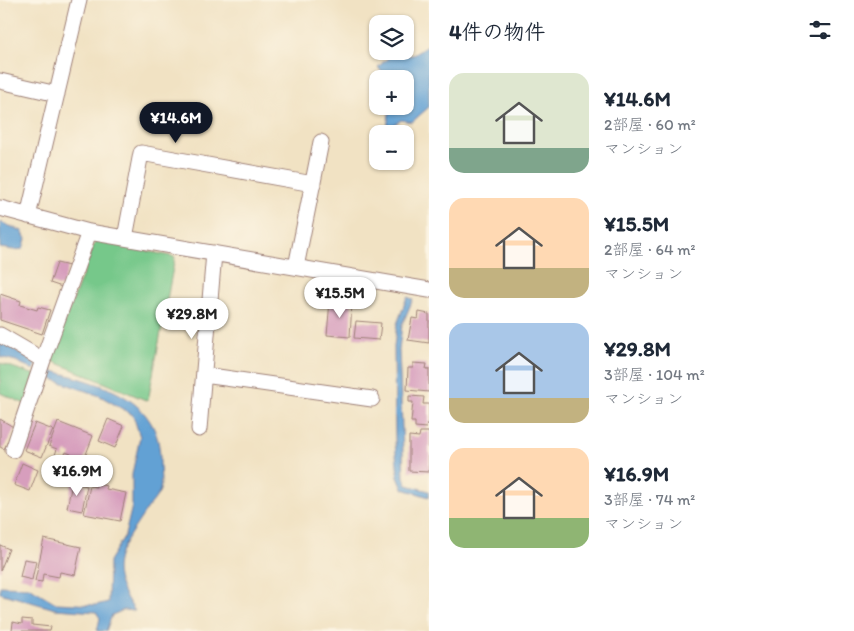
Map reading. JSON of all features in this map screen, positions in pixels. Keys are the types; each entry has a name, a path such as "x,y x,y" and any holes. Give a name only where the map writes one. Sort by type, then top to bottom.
{"street":[{"path":"28,216 79,0"},
{"path":"0,81 57,94"},
{"path":"296,267 321,142"},
{"path":"125,238 141,153 313,184"},
{"path":"0,208 89,232 429,290"},
{"path":"12,450 89,232"},
{"path":"199,429 214,253"},
{"path":"0,335 9,338 44,360"},
{"path":"204,375 372,399"}],"green space":[{"path":"96,240 175,257 148,401 50,360"},
{"path":"0,363 35,375 25,404 0,393"}],"water":[{"path":"429,45 429,107 412,122 401,120 393,125 388,125 389,115 414,115 414,70 380,70 378,67 386,60 414,60 414,54"},
{"path":"0,222 22,231 26,239 23,249 0,248"},
{"path":"407,297 413,299 402,325 399,350 404,477 407,485 429,491 429,497 403,489 398,477 395,442 394,346 397,324"},
{"path":"0,340 36,364 34,370 16,361 0,357"},
{"path":"49,370 89,381 125,397 139,408 151,423 158,441 161,477 160,490 129,536 118,559 119,582 135,611 124,610 112,615 106,631 97,631 100,618 96,612 55,609 0,593 0,586 29,587 56,603 96,605 108,602 109,561 125,535 132,506 132,474 140,437 133,415 100,396 49,378"}],"building":[{"path":"57,263 69,266 62,287 50,283"},
{"path":"0,294 21,301 20,305 37,310 38,307 50,310 42,334 0,320"},
{"path":"330,301 352,302 350,337 327,335"},
{"path":"419,312 429,314 429,343 408,340 412,318 418,319"},
{"path":"356,321 381,323 379,340 354,338"},
{"path":"413,363 427,364 426,369 429,369 429,392 407,390 408,368 413,368"},
{"path":"409,396 424,397 423,404 429,404 429,423 427,423 426,428 415,427 415,422 411,422 413,402 409,402"},
{"path":"0,419 15,428 4,449 0,447"},
{"path":"108,419 124,426 115,448 99,441"},
{"path":"58,422 93,436 80,470 67,465 71,454 66,452 63,458 55,455 57,449 49,446"},
{"path":"35,423 53,430 42,457 24,450"},
{"path":"420,432 429,432 429,472 409,471 409,436 419,437"},
{"path":"22,463 38,470 30,491 14,485"},
{"path":"72,483 87,486 82,511 67,508"},
{"path":"96,484 107,486 106,489 126,493 120,521 84,514 90,486 96,487"},
{"path":"44,539 81,547 75,575 60,572 59,577 43,574 42,582 35,581"},
{"path":"0,545 9,549 0,571"},
{"path":"24,559 36,561 32,580 20,577"},
{"path":"22,619 32,620 32,625 51,627 50,631 12,631 13,622 22,624"}]}
